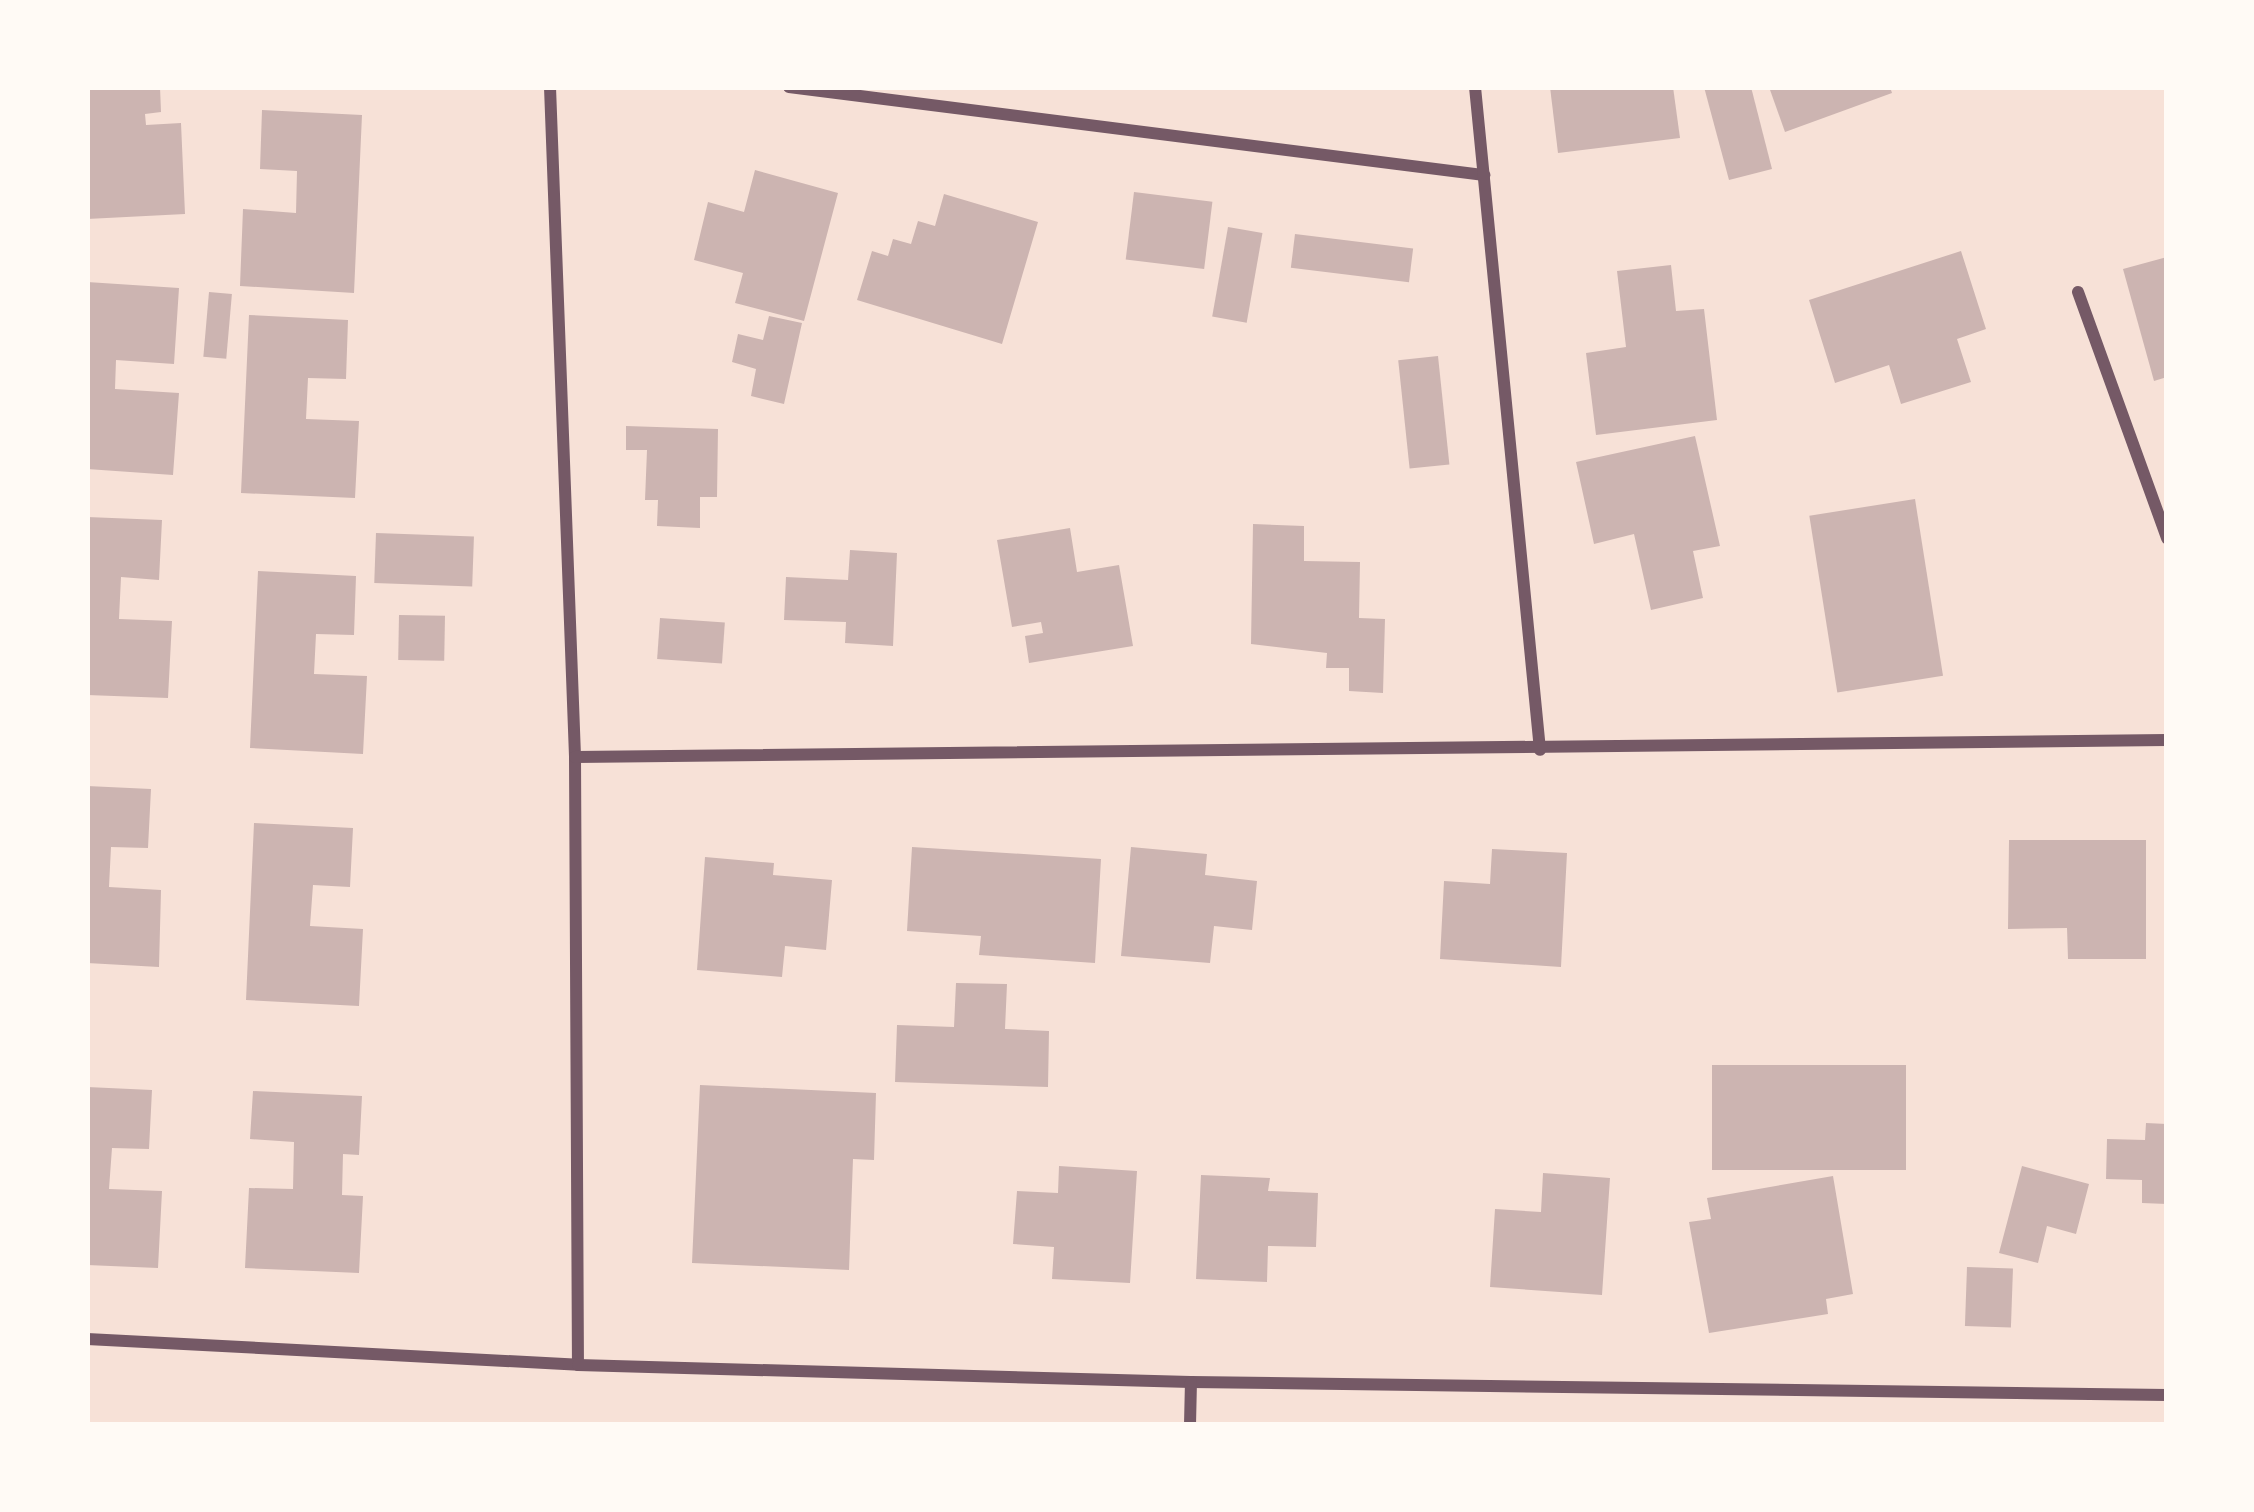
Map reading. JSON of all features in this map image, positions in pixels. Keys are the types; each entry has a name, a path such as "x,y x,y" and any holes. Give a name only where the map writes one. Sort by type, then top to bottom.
{"street":[{"path":"550,87 575,757 578,1365"},
{"path":"789,87 1484,175"},
{"path":"1475,87 1540,751"},
{"path":"2078,292 2167,538"},
{"path":"575,757 1540,751 2167,740"},
{"path":"87,1339 578,1365 1191,1382 2167,1395"},
{"path":"1190,1425 1191,1382"}],"building":[{"path":"87,87 160,87 161,112 145,114 146,125 181,123 185,214 87,219"},
{"path":"1550,87 1673,87 1680,138 1558,153"},
{"path":"1704,87 1751,87 1772,169 1729,180"},
{"path":"1769,87 1890,87 1892,93 1785,132"},
{"path":"262,110 362,115 354,293 240,286 243,209 296,213 297,171 260,169"},
{"path":"755,170 838,193 804,321 735,303 743,273 694,260 708,202 744,212"},
{"path":"1134,192 1212,202 1204,269 1126,259"},
{"path":"944,194 1038,222 1002,344 857,300 872,251 888,256 893,239 911,244 918,221 935,226"},
{"path":"1228,227 1262,233 1247,323 1212,317"},
{"path":"1295,234 1413,249 1409,282 1291,268"},
{"path":"1961,251 1986,329 1957,339 1971,382 1901,404 1889,365 1835,383 1809,300"},
{"path":"2167,257 2167,377 2154,381 2123,269"},
{"path":"1671,265 1676,311 1704,309 1717,420 1596,435 1586,353 1626,347 1617,271"},
{"path":"87,282 179,288 174,364 116,360 115,389 179,393 173,475 87,469"},
{"path":"209,292 232,294 226,359 203,357"},
{"path":"249,315 348,320 346,379 308,378 306,419 359,421 355,498 241,493"},
{"path":"769,316 802,323 784,404 751,396 756,369 732,362 738,334 763,340"},
{"path":"1438,356 1449,464 1410,469 1398,360"},
{"path":"626,426 718,429 717,497 700,497 700,528 657,526 658,500 645,500 647,450 626,450"},
{"path":"1695,436 1720,546 1693,551 1703,598 1651,610 1634,534 1594,544 1576,462"},
{"path":"1915,499 1943,676 1837,693 1809,516"},
{"path":"87,517 162,520 159,580 121,577 119,619 172,621 168,698 87,695"},
{"path":"1253,524 1304,526 1304,561 1360,562 1359,618 1385,619 1383,693 1349,691 1349,668 1326,668 1327,653 1251,644"},
{"path":"1070,528 1077,572 1119,565 1133,646 1029,663 1025,636 1043,633 1041,622 1012,627 997,540"},
{"path":"376,533 474,536 472,586 374,583"},
{"path":"850,550 897,553 893,646 845,643 846,622 784,620 786,577 848,580"},
{"path":"258,571 356,576 354,635 316,634 314,674 367,676 363,754 250,748"},
{"path":"399,615 445,616 444,661 398,660"},
{"path":"660,618 725,623 722,663 657,659"},
{"path":"87,786 151,789 148,848 111,847 109,887 161,890 159,967 87,963"},
{"path":"254,823 353,828 350,887 313,885 310,926 363,929 359,1006 246,1000"},
{"path":"2009,840 2146,840 2146,959 2068,959 2067,928 2008,929"},
{"path":"912,847 1101,859 1095,963 979,955 981,936 907,931"},
{"path":"1131,847 1207,854 1205,875 1257,881 1252,930 1214,926 1210,963 1121,956"},
{"path":"1492,849 1567,853 1561,967 1440,959 1444,881 1490,884"},
{"path":"705,857 774,863 773,875 832,880 826,950 785,946 782,977 697,970"},
{"path":"956,983 1007,984 1005,1029 1049,1031 1048,1087 895,1082 897,1025 954,1027"},
{"path":"1712,1065 1906,1065 1906,1170 1712,1170"},
{"path":"700,1085 876,1093 874,1160 853,1159 849,1270 692,1263"},
{"path":"87,1087 152,1090 149,1149 112,1148 109,1189 162,1191 158,1268 87,1265"},
{"path":"253,1091 362,1096 359,1155 343,1154 342,1195 363,1196 359,1273 245,1268 249,1188 293,1189 294,1142 250,1139"},
{"path":"2146,1123 2167,1124 2167,1204 2142,1203 2142,1180 2106,1179 2107,1139 2145,1140"},
{"path":"1059,1166 1137,1171 1130,1283 1052,1279 1054,1247 1013,1244 1017,1191 1058,1193"},
{"path":"2022,1166 2089,1184 2076,1234 2047,1226 2038,1263 1999,1253"},
{"path":"1543,1173 1610,1178 1602,1295 1490,1287 1495,1209 1541,1212"},
{"path":"1201,1175 1270,1178 1268,1191 1318,1193 1316,1247 1268,1246 1267,1282 1196,1279"},
{"path":"1833,1176 1853,1294 1826,1299 1828,1314 1709,1333 1689,1222 1711,1219 1707,1198"},
{"path":"1967,1267 2013,1269 2011,1328 1965,1326"}]}
